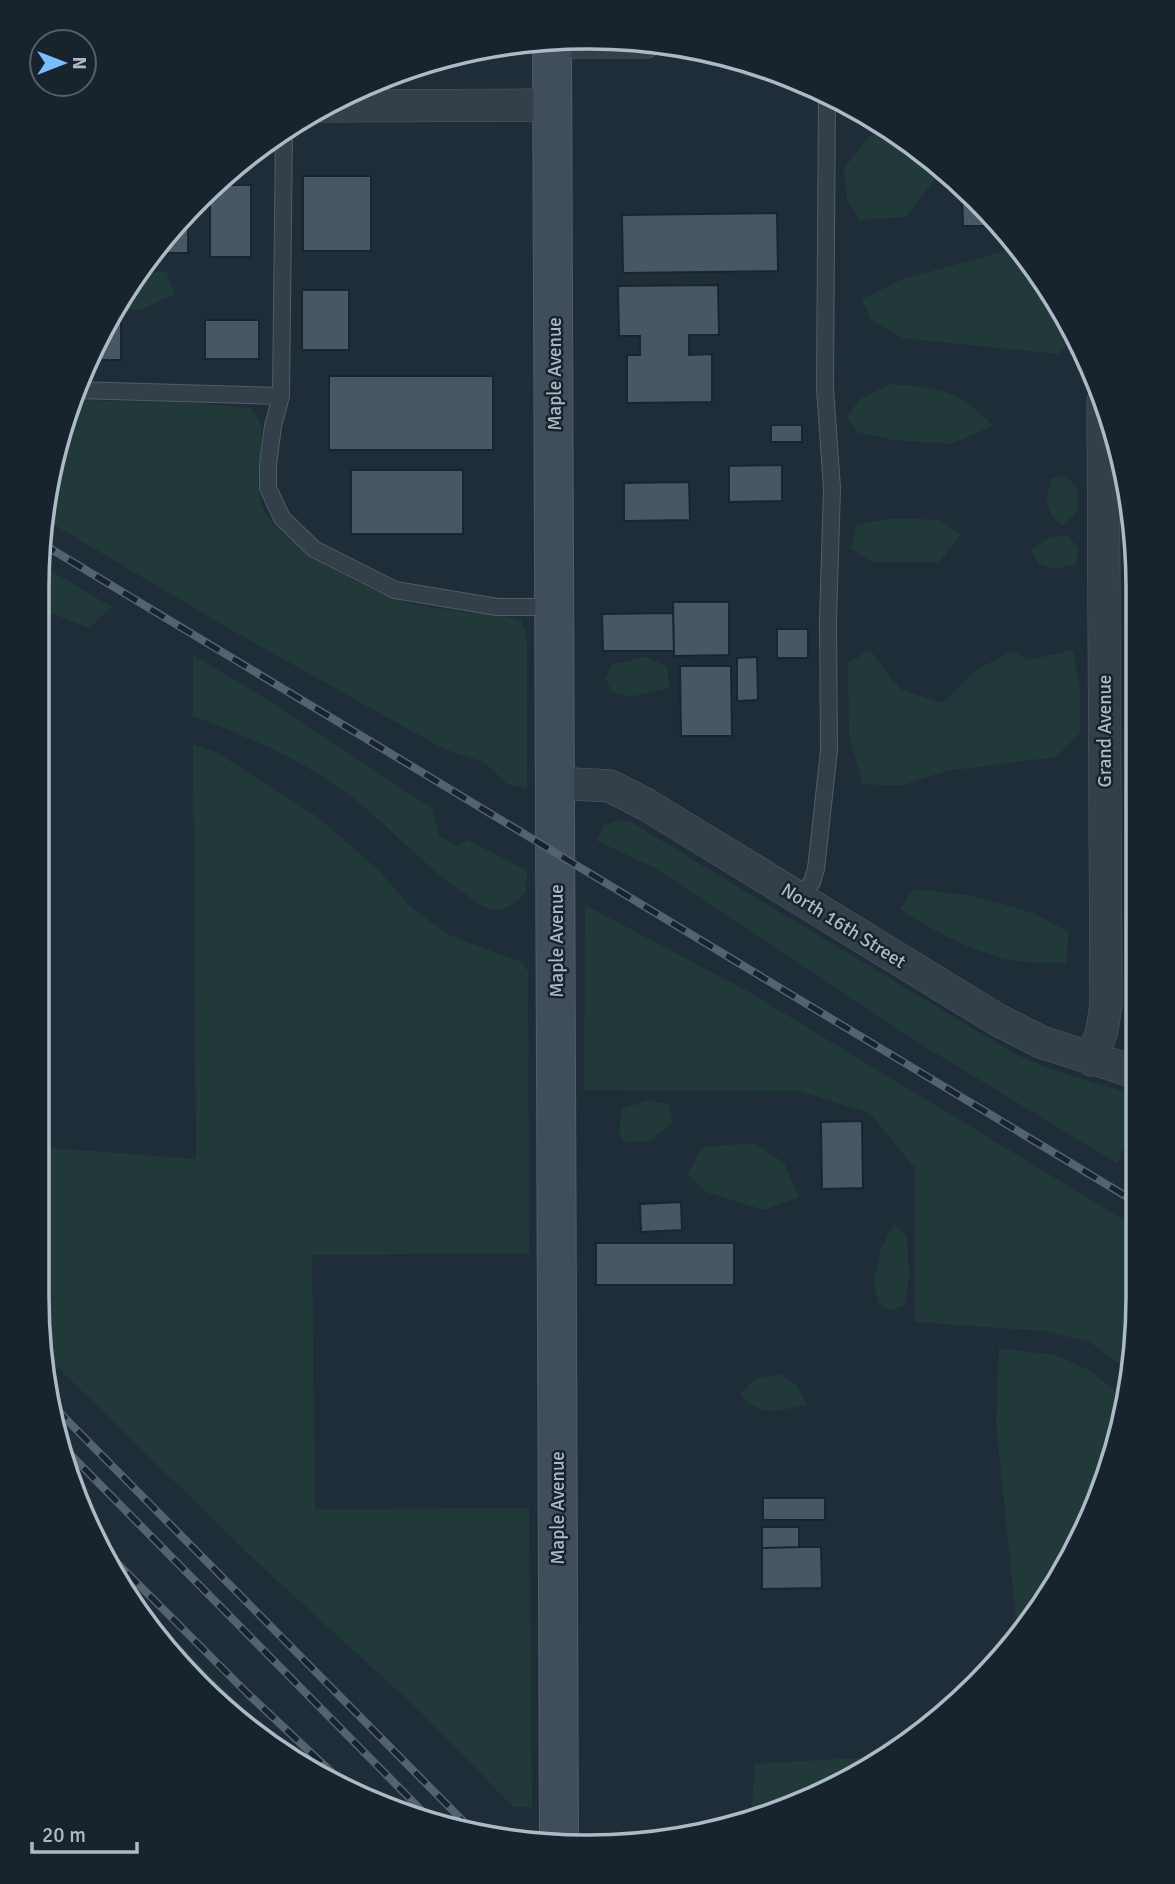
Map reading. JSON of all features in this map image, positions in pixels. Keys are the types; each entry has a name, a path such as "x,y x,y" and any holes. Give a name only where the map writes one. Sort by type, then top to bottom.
{"main road":[{"name":"Maple Avenue","path":"552,50 559,1834"}],"street":[{"path":"347,106 553,104"},
{"name":"Grand Avenue","path":"1092,1060 1106,1005 1103,433"},
{"name":"North 16th Street","path":"555,783 610,786 647,805 998,1020 1041,1042 1126,1069"}],"lane":[{"path":"800,898 812,882 816,869 829,750 828,620 832,488 825,388 827,105"},
{"path":"284,143 281,396 272,426 268,465 268,488 282,518 314,549 394,590 497,607 555,607"},
{"path":"87,390 281,396"}],"green space":[{"path":"877,134 936,178 906,217 860,220 847,200 844,168 870,136"},
{"path":"1008,252 1035,288 1067,344 1058,354 902,338 871,320 862,299 900,280"},
{"path":"166,271 174,294 141,310 126,310 140,288 151,273"},
{"path":"890,384 946,392 969,404 993,426 951,444 893,440 857,432 847,417 859,400"},
{"path":"83,400 199,403 249,408 257,417 261,429 258,485 260,500 266,514 276,526 304,550 340,573 397,600 521,621 526,633 527,647 527,788 507,784 484,762 444,749 233,631 53,524 67,448"},
{"path":"1065,475 1077,488 1077,511 1063,526 1052,516 1047,500 1051,479"},
{"path":"893,518 940,520 961,535 939,562 873,562 851,549 856,525"},
{"path":"1067,535 1078,548 1075,565 1054,569 1039,564 1031,550 1050,537"},
{"path":"49,570 112,607 89,628 49,612"},
{"path":"870,650 900,689 943,703 974,671 1013,651 1028,660 1073,650 1080,689 1080,733 1056,757 946,771 900,786 863,784 849,737 848,663"},
{"path":"193,655 265,698 433,809 439,836 458,846 468,840 527,871 526,892 513,904 503,908 491,909 481,905 444,879 367,809 335,785 276,751 193,716"},
{"path":"645,657 667,666 669,688 629,697 612,692 605,678 613,664"},
{"path":"193,744 216,752 319,818 378,870 412,908 449,935 521,962 528,971 529,1253 312,1255 315,1509 529,1508 532,1807 513,1807 424,1715 258,1563 54,1363 49,1296 49,1148 196,1159"},
{"path":"619,820 629,821 1015,1054 1050,1069 1126,1092 1126,1142 1117,1163 917,1042 657,869 597,841 604,825"},
{"path":"914,889 974,896 1033,913 1069,932 1066,963 1010,960 982,952 953,939 900,909"},
{"path":"585,905 749,992 1126,1221 1125,1332 1121,1366 1090,1342 1045,1331 915,1322 915,1168 870,1113 798,1091 584,1090"},
{"path":"649,1100 668,1104 672,1122 652,1140 626,1143 619,1134 622,1109"},
{"path":"754,1143 784,1163 799,1197 764,1210 706,1192 688,1174 702,1147"},
{"path":"894,1224 907,1236 909,1277 905,1305 890,1310 879,1304 873,1283 881,1249"},
{"path":"999,1348 1055,1355 1089,1370 1117,1393 1108,1436 1085,1503 1054,1566 1016,1622 996,1423"},
{"path":"781,1374 797,1386 807,1404 779,1410 763,1410 740,1395 756,1378"},
{"path":"163,1628 259,1723 207,1677"},
{"path":"866,1757 794,1794 752,1809 755,1764"}],"building":[{"path":"303,176 371,176 371,251 303,251"},
{"path":"230,185 251,185 251,257 210,257 210,204"},
{"path":"962,202 986,226 963,226"},
{"path":"777,213 778,271 623,273 622,215"},
{"path":"188,227 188,253 166,253"},
{"path":"718,285 719,335 689,335 689,355 712,354 712,402 627,403 627,355 640,355 640,336 619,336 618,286"},
{"path":"302,290 349,290 349,350 302,350"},
{"path":"205,320 259,320 259,359 205,359"},
{"path":"119,322 121,322 121,360 100,360"},
{"path":"329,376 493,376 493,450 329,450"},
{"path":"771,425 802,425 802,442 771,442"},
{"path":"782,465 782,501 729,502 729,466"},
{"path":"351,470 463,470 463,534 351,534"},
{"path":"689,482 690,520 624,521 624,483"},
{"path":"673,602 729,602 729,655 674,656"},
{"path":"673,613 674,651 603,651 602,614"},
{"path":"777,629 808,629 808,658 777,658"},
{"path":"757,657 758,700 737,701 737,658"},
{"path":"680,666 731,666 732,736 681,736"},
{"path":"862,1121 863,1188 822,1189 821,1122"},
{"path":"681,1202 682,1230 641,1232 640,1204"},
{"path":"596,1243 734,1243 734,1285 596,1285"},
{"path":"763,1498 825,1498 825,1520 763,1520"},
{"path":"762,1527 799,1527 799,1547 762,1548"},
{"path":"821,1547 822,1588 762,1589 762,1548"}],"railway":[{"path":"50,549 1126,1196"},
{"path":"62,1415 463,1820"},
{"path":"74,1458 419,1808"},
{"path":"123,1569 247,1693 326,1767"}]}
